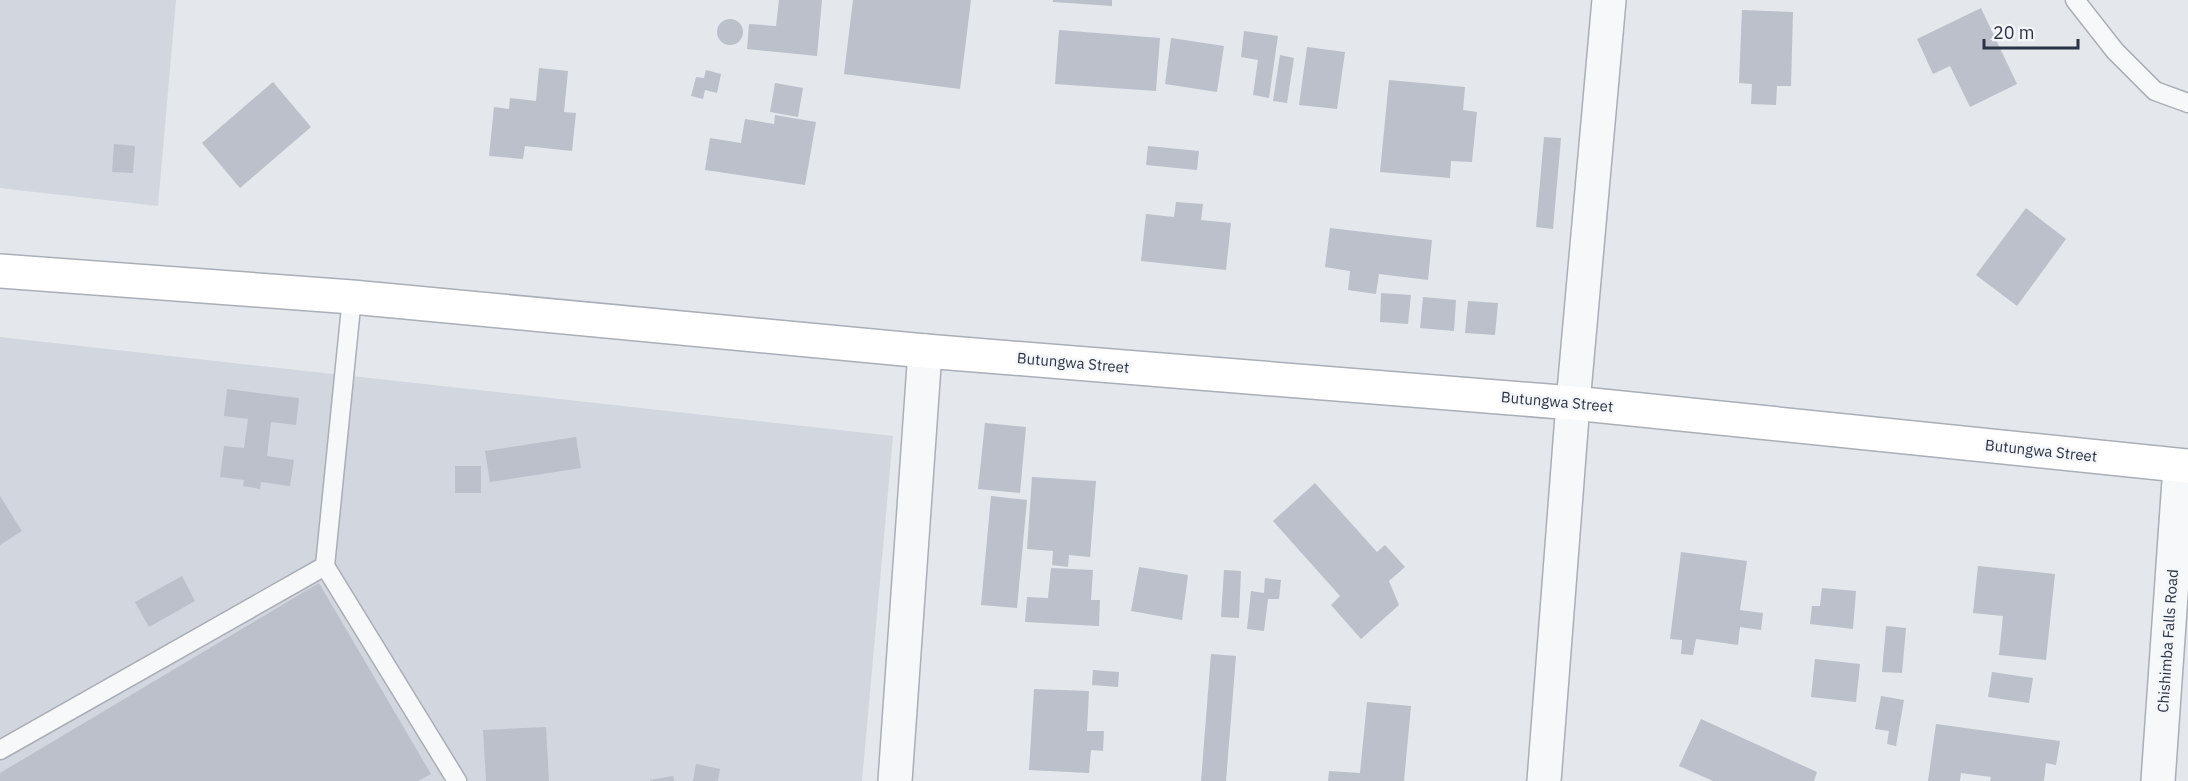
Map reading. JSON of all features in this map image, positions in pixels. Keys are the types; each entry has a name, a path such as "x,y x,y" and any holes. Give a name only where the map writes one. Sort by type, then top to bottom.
{"main road":[{"name":"Butungwa Street","path":"0,271 352,297 926,351 1573,403 2184,466"}],"street":[{"path":"1544,781 1573,403 1609,0"},
{"path":"895,781 926,351"},
{"name":"Chishimba Falls Road","path":"2158,781 2184,466"}],"lane":[{"path":"2075,0 2115,51 2155,90 2188,103"},
{"path":"352,297 325,567 457,781"},
{"path":"0,750 325,567"}],"shaded area":[{"path":"0,0 176,0 158,206 0,188"},
{"path":"0,337 893,436 862,781 0,781"}],"building":[{"path":"779,0 822,0 817,56 747,49 749,24 776,26"},
{"path":"853,0 971,0 960,89 844,74"},
{"path":"1053,0 1112,0 1112,6 1053,2"},
{"path":"1981,8 2017,84 1970,107 1950,66 1933,74 1917,39"},
{"path":"1742,10 1793,12 1791,86 1777,86 1776,105 1751,104 1752,84 1739,83"},
{"path":"730,19 739,23 743,32 739,41 730,45 721,41 717,32 721,23"},
{"path":"1059,30 1160,38 1156,91 1055,84"},
{"path":"1244,31 1278,36 1269,98 1253,95 1258,60 1241,57"},
{"path":"1171,38 1224,46 1217,92 1165,84"},
{"path":"1307,47 1345,52 1337,109 1299,105"},
{"path":"1280,55 1294,58 1287,103 1273,101"},
{"path":"539,68 568,71 564,112 576,113 572,151 525,146 523,159 489,156 494,107 509,109 510,98 536,101"},
{"path":"706,70 721,74 717,93 705,90 703,99 691,96 696,77 704,78"},
{"path":"1389,80 1465,87 1463,110 1477,112 1472,162 1451,161 1450,178 1380,172"},
{"path":"273,82 311,127 240,188 202,143"},
{"path":"775,83 803,88 798,117 770,112"},
{"path":"775,115 816,122 805,185 705,170 710,138 741,143 745,119 774,124"},
{"path":"1544,137 1561,138 1553,229 1536,227"},
{"path":"114,144 135,146 133,173 112,172"},
{"path":"1148,146 1199,151 1197,170 1146,165"},
{"path":"1176,202 1203,204 1201,220 1231,223 1226,270 1141,261 1146,214 1174,217"},
{"path":"2026,208 2066,239 2017,306 1976,275"},
{"path":"1330,228 1432,240 1428,280 1379,274 1376,294 1348,290 1350,271 1325,267"},
{"path":"1381,293 1411,295 1408,324 1380,322"},
{"path":"1423,297 1456,300 1454,331 1420,328"},
{"path":"1468,301 1498,303 1495,335 1465,333"},
{"path":"227,389 299,398 296,425 271,422 267,456 294,460 290,486 261,482 260,489 243,486 244,480 220,477 224,446 244,448 248,419 224,416"},
{"path":"985,423 1026,427 1020,493 978,489"},
{"path":"576,437 581,468 490,482 485,451"},
{"path":"455,466 481,466 481,493 455,493"},
{"path":"1032,477 1096,481 1090,557 1069,555 1068,567 1052,565 1053,551 1027,549"},
{"path":"1315,483 1377,552 1385,545 1405,567 1389,581 1399,605 1361,639 1331,605 1340,596 1273,521"},
{"path":"0,496 22,531 0,545"},
{"path":"991,496 1027,500 1017,608 981,605"},
{"path":"1681,552 1747,561 1740,610 1763,613 1761,630 1740,627 1738,645 1696,639 1693,655 1681,654 1682,640 1670,639"},
{"path":"1978,566 2055,574 2046,660 1999,655 2003,616 1973,613"},
{"path":"1139,567 1188,575 1182,620 1131,611"},
{"path":"1051,568 1093,570 1091,600 1100,600 1099,626 1025,622 1027,597 1048,598"},
{"path":"1224,570 1241,571 1239,618 1221,617"},
{"path":"182,576 195,601 149,627 135,602"},
{"path":"1265,578 1281,580 1279,599 1268,599 1264,631 1247,629 1251,591 1264,593"},
{"path":"319,583 431,774 418,781 0,781 0,773"},
{"path":"1822,588 1856,591 1853,629 1810,624 1812,606 1820,606"},
{"path":"1886,626 1906,628 1902,673 1882,672"},
{"path":"1211,654 1236,656 1226,781 1201,781"},
{"path":"1815,659 1860,664 1856,702 1811,697"},
{"path":"1093,670 1119,672 1118,687 1092,685"},
{"path":"1992,672 2033,678 2029,703 1988,697"},
{"path":"1034,689 1089,691 1087,731 1104,731 1103,751 1091,750 1089,773 1029,770"},
{"path":"1881,696 1904,700 1896,746 1887,744 1889,731 1875,729"},
{"path":"1367,702 1411,706 1404,781 1328,781 1329,771 1360,773"},
{"path":"1701,719 1817,772 1814,781 1713,781 1679,766"},
{"path":"1936,724 2060,741 2056,765 2046,763 2044,781 1990,781 1991,777 1961,773 1960,781 1928,781"},
{"path":"546,727 549,781 486,781 483,730"},
{"path":"696,764 720,769 718,781 693,781"},
{"path":"673,776 674,781 650,781 650,780"}]}
